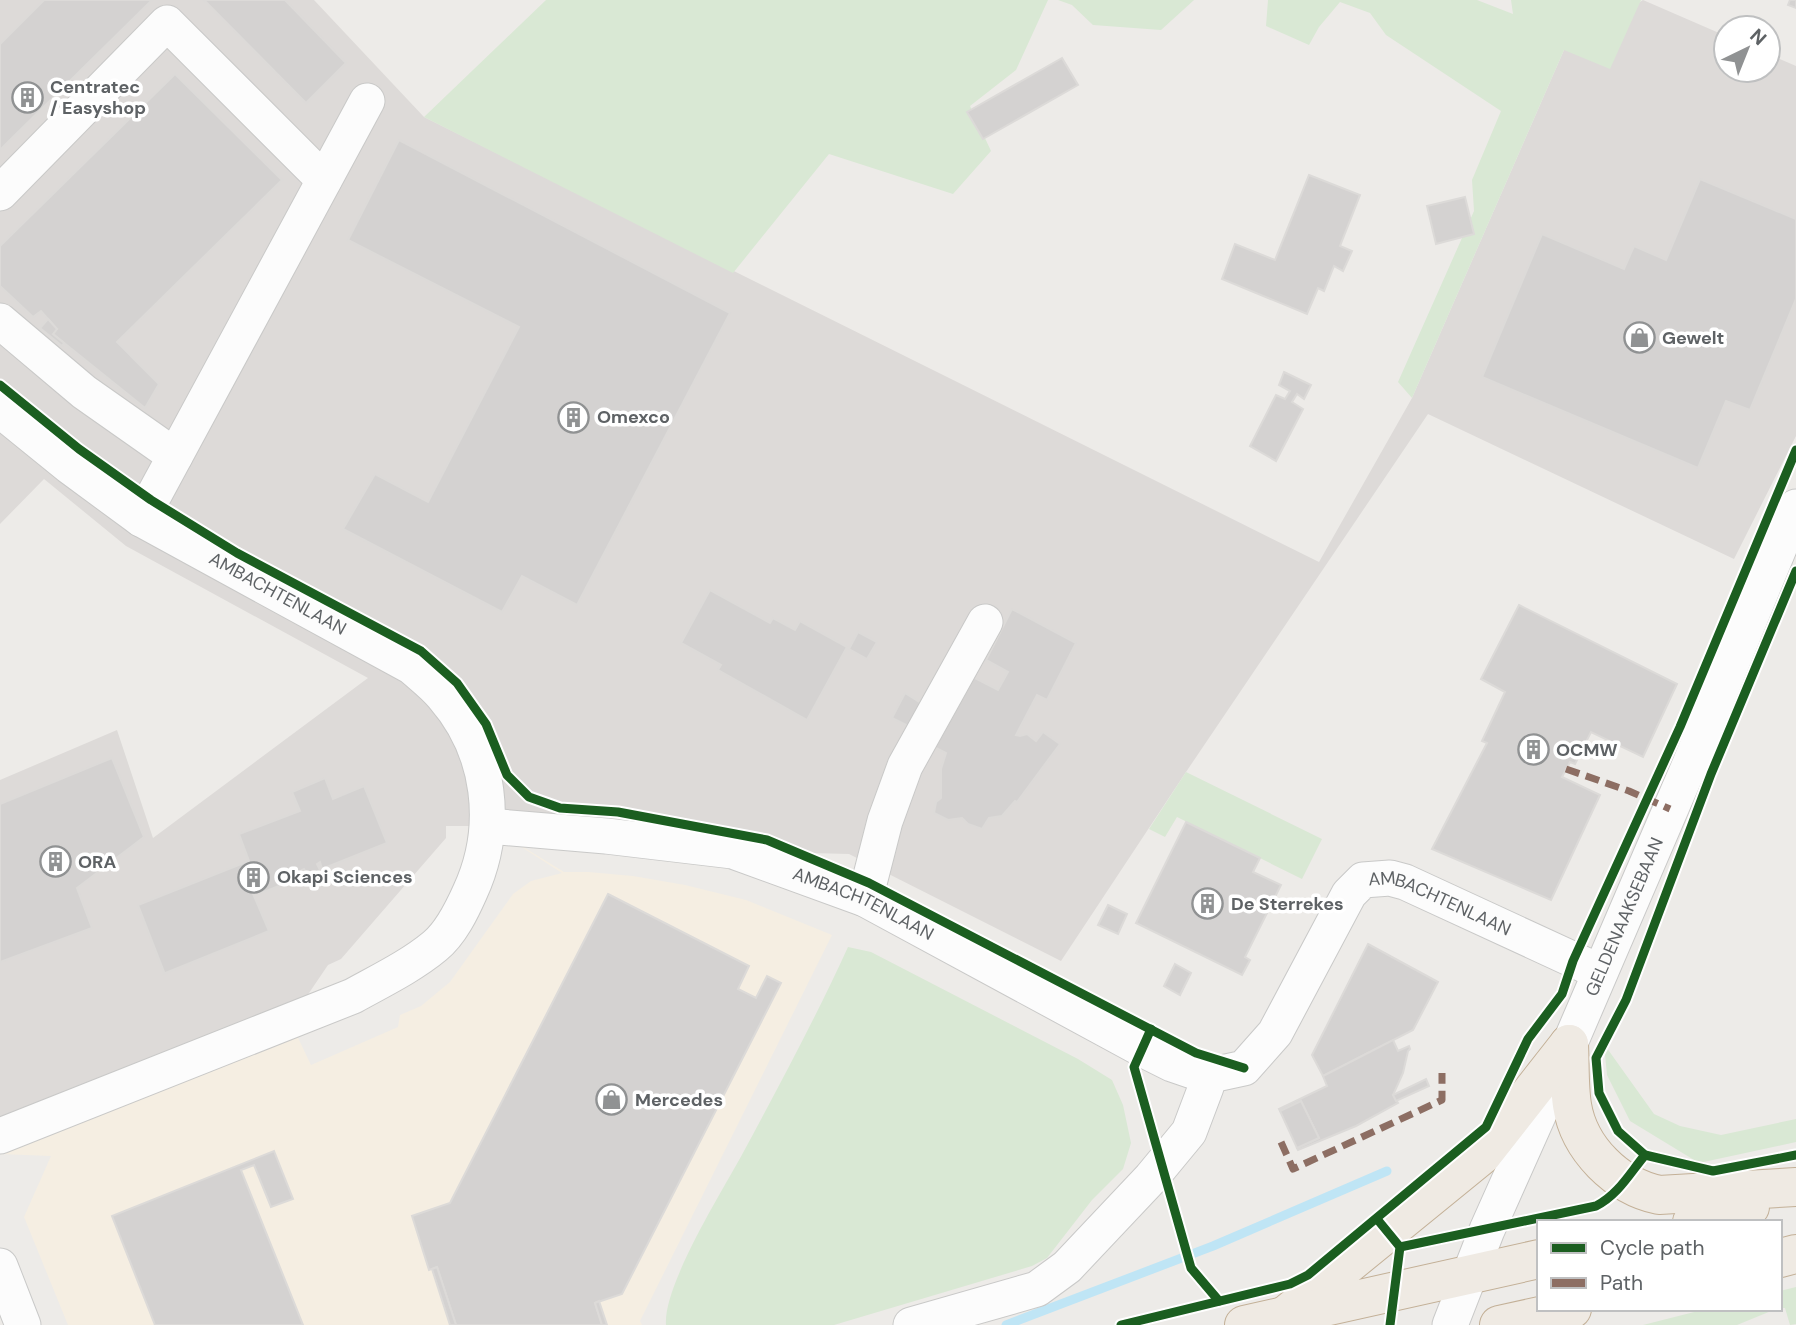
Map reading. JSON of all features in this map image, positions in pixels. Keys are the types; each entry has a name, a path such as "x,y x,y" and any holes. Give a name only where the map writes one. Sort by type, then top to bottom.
{"highway":[{"path":"1569,1045 1572,1107 1586,1144 1624,1181 1640,1191 1659,1195 1796,1187"},
{"path":"1287,1314 1482,1155 1569,1045"},
{"path":"1700,1220 1796,1195"},
{"path":"1244,1325 1537,1259"},
{"path":"1499,1325 1563,1311"}],"street":[{"path":"0,192 167,23 324,180"},
{"path":"141,519 367,101"},
{"path":"0,321 84,392 175,456"},
{"name":"AMBACHTENLAAN","path":"0,410 69,466 141,519 412,667 443,696 468,734 486,782 488,826 480,870 462,911 437,945 353,996 0,1136"},
{"name":"GELDENAAKSEBAAN","path":"1450,1325 1486,1230 1690,764 1796,507"},
{"path":"865,899 885,821 905,766 985,622"},
{"name":"AMBACHTENLAAN","path":"488,826 733,851 865,899 1142,1049 1172,1064 1207,1076 1244,1068 1275,1033 1349,894 1363,880 1390,878 1405,882 1600,972"},
{"path":"911,1325 1037,1289 1067,1267 1152,1178 1189,1132 1206,1087 1207,1076"},
{"path":"0,1266 23,1325"}],"shaded area":[{"path":"0,0 314,0 424,117 1319,562 1412,398 1564,50 1643,0 1712,30 1712,84 1782,84 1782,60 1796,66 1796,436 1734,559 1428,414 1061,961 849,854 733,851 624,817 489,826 446,826 446,838 341,959 328,965 290,1021 0,1136 0,780 117,730 153,838 368,678 126,546 44,479 0,524"},
{"path":"489,826 564,872 633,876 685,885 746,900 832,935 640,1321 642,1325 68,1325 24,1217 51,1156 0,1154 0,1136 290,1021 311,1065 398,1027 400,1015 421,1006 450,982 513,894 531,881 562,873"}],"green space":[{"path":"546,0 1048,0 1016,70 970,106 991,151 953,194 829,154 733,273 424,117"},
{"path":"1058,0 1194,0 1161,30 1093,25 1072,5"},
{"path":"1268,0 1477,0 1513,14 1511,0 1641,0 1610,69 1564,50 1412,398 1398,382 1474,211 1472,180 1501,111 1386,35 1370,13 1340,2 1319,27 1309,45 1266,26"},
{"path":"1186,772 1322,839 1302,879 1177,817 1165,837 1149,829"},
{"path":"848,947 871,952 1078,1059 1112,1080 1123,1105 1131,1143 1123,1169 1092,1200 1047,1258 1032,1266 834,1325 666,1325 674,1286 684,1263 797,1050"},
{"path":"1604,1044 1654,1114 1680,1126 1721,1135 1796,1119 1796,1142 1699,1163 1630,1121 1607,1075"},
{"path":"1796,1287 1796,1324 1790,1325 1785,1308 1782,1308 1782,1290"},
{"path":"1698,1311 1771,1311 1737,1325 1643,1325"}],"building":[{"name":"Centratec / Easyshop","path":"44,0 152,0 0,150 0,44"},
{"path":"204,0 285,0 346,63 306,103"},
{"path":"1790,0 1796,0 1796,8 1788,5"},
{"path":"1062,58 1078,85 983,139 967,112"},
{"path":"175,74 282,180 117,342 159,384 145,408 53,334 57,329 41,311 33,317 0,286 0,246"},
{"name":"Omexco","path":"399,140 730,313 577,605 522,576 502,612 343,529 375,474 428,502 519,327 348,240"},
{"path":"1309,175 1360,195 1340,246 1352,251 1343,271 1334,266 1324,291 1318,288 1307,314 1222,279 1235,244 1275,260"},
{"name":"Gewelt","path":"1700,179 1796,219 1796,299 1750,410 1726,401 1698,468 1482,377 1542,234 1624,269 1634,246 1666,260"},
{"path":"1465,197 1474,234 1436,244 1427,206"},
{"path":"48,319 57,329 53,334 64,343 62,346 40,328"},
{"path":"1284,372 1311,385 1304,399 1297,394 1292,402 1303,409 1276,461 1250,446 1276,395 1285,399 1290,391 1279,385"},
{"path":"710,590 770,623 773,618 795,630 800,621 847,647 807,720 718,670 721,665 681,643"},
{"name":"OCMW","path":"1519,605 1677,684 1643,757 1591,732 1575,764 1570,762 1562,777 1600,795 1551,900 1432,849 1487,743 1482,741 1505,692 1481,679"},
{"path":"1012,609 1076,643 1047,700 1037,695 1016,735 1027,734 1036,741 1043,732 1060,744 1017,802 1002,816 989,818 982,829 968,824 962,818 948,820 934,813 936,802 941,798 941,769 946,753 934,747 971,676 998,690 1008,672 986,660"},
{"path":"858,632 877,642 867,659 849,649"},
{"path":"905,693 924,705 912,728 892,718"},
{"name":"ORA","path":"112,758 144,837 77,888 92,928 0,962 0,804"},
{"name":"Okapi Sciences","path":"325,778 333,799 364,786 387,843 322,869 320,862 317,864 322,874 309,879 304,869 302,870 305,876 261,893 258,886 251,889 269,931 163,974 138,905 249,861 239,834 300,811 292,792"},
{"name":"De Sterrekes","path":"1186,822 1260,858 1253,872 1281,885 1245,957 1250,960 1242,975 1136,923"},
{"name":"Mercedes","path":"608,894 749,966 738,989 756,998 767,976 781,983 622,1294 595,1303 602,1325 456,1325 437,1267 429,1270 412,1216 450,1203"},
{"path":"1108,905 1127,914 1118,934 1098,925"},
{"path":"1368,944 1438,982 1413,1030 1323,1076 1312,1055"},
{"path":"1175,964 1191,973 1180,995 1164,986"},
{"path":"1393,1040 1398,1051 1409,1046 1410,1049 1393,1095 1398,1103 1356,1126 1298,1150 1297,1148 1319,1138 1301,1101 1280,1111 1279,1109 1327,1086 1323,1076"},
{"path":"1426,1079 1429,1086 1396,1101 1393,1095"},
{"path":"1301,1101 1319,1138 1297,1148 1280,1111"},
{"path":"274,1151 293,1199 271,1207 254,1165 241,1170 303,1325 155,1325 112,1216"},
{"path":"437,1267 456,1325 450,1325 432,1269"},
{"path":"599,1301 607,1325 602,1325 595,1303"}],"waterway":[{"path":"1006,1325 1213,1246 1387,1171"}],"marked path":[{"path":"1566,769 1670,809"},
{"path":"1281,1142 1293,1169 1442,1100 1442,1073"}],"cycle path":[{"path":"0,385 79,449 151,500 237,553 421,651 457,683 486,724 507,775 529,797 560,808 618,812 767,840 869,883 1196,1053 1244,1068"},
{"path":"1121,1325 1290,1284 1308,1275 1486,1127 1528,1039 1562,994 1573,961 1680,727 1796,450"},
{"path":"1796,571 1711,774 1626,1000 1596,1058 1599,1093 1618,1131 1645,1155 1713,1171 1796,1155"},
{"path":"1151,1029 1134,1067 1191,1268 1219,1301"},
{"path":"1400,1247 1596,1206 1617,1190 1645,1155"},
{"path":"1377,1219 1400,1247 1390,1325"}],"place":[{"name":"Centratec / Easyshop","path":"27,97"},
{"name":"Gewelt","path":"1639,338"},
{"name":"Omexco","path":"574,417"},
{"name":"OCMW","path":"1533,750"},
{"name":"ORA","path":"55,862"},
{"name":"Okapi Sciences","path":"254,877"},
{"name":"De Sterrekes","path":"1208,904"},
{"name":"Mercedes","path":"612,1100"}]}
